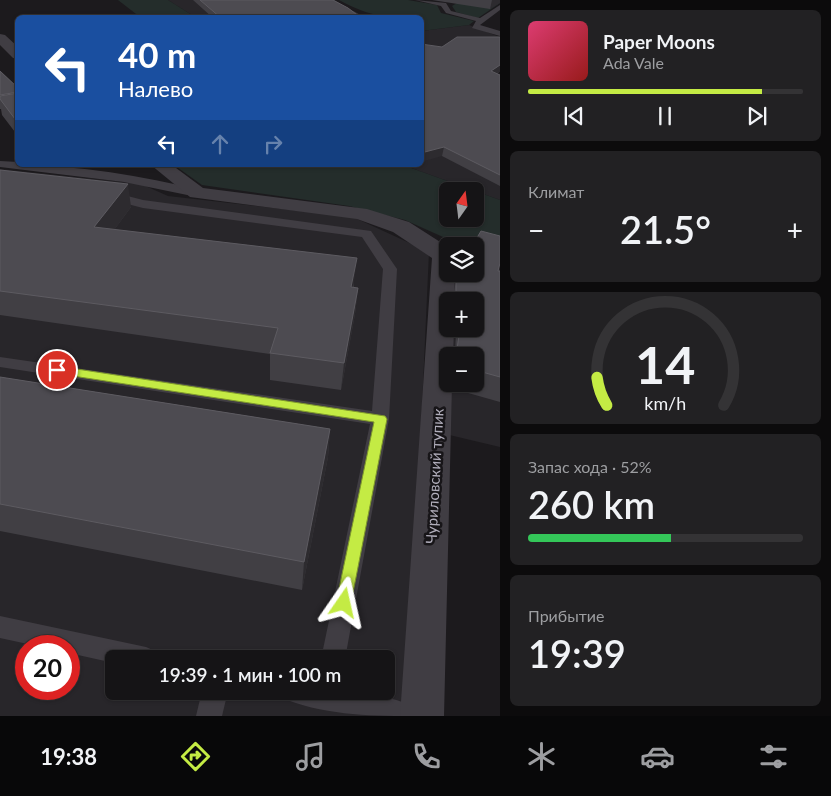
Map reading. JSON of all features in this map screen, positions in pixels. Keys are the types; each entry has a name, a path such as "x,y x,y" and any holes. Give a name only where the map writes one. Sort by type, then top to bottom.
{"street":[{"path":"0,38 15,52"},
{"path":"163,167 197,192"},
{"name":"Чуриловский тупик","path":"197,192 360,212 401,227 444,255 422,716"}],"lane":[{"path":"328,0 357,15"},
{"path":"418,0 444,4 448,12 481,20"},
{"path":"500,7 475,26 500,34"},
{"path":"0,164 15,166"},
{"path":"28,167 112,176 159,183 197,192"},
{"path":"92,192 142,204 366,234 390,269 380,419 336,650"},
{"path":"0,362 380,419"},
{"path":"0,627 105,650"},
{"path":"209,716 213,700"},
{"path":"348,700 407,716"}],"shaded area":[{"path":"118,0 168,0 192,15 137,15"},
{"path":"168,0 219,0 238,15 192,15"},
{"path":"339,0 408,0 437,5 441,13 474,21 469,25 424,31 424,15 379,15 361,10"},
{"path":"462,0 500,3 478,18 456,12 452,6"},
{"path":"469,25 500,37 500,62 424,46 424,31"},
{"path":"424,145 500,159 500,200 484,194 484,182 450,182 409,167 424,167"},
{"path":"177,167 409,167 450,182 439,182 439,228 484,228 484,194 500,200 500,255 484,250 484,237 443,237 405,220 349,206 202,185"},
{"path":"0,169 141,184 168,196 353,217 429,252 408,716 0,716"},
{"path":"500,255 500,447 441,433 443,392 484,392 484,347 445,347 445,337 484,337 484,292 447,292 448,282 484,282 484,267"}],"building":[{"path":"200,0 333,0 357,15 218,15"},
{"path":"457,37 500,37 500,65 491,71 500,75 500,175 444,147 424,152 424,44 442,47"},
{"path":"0,71 15,85 15,92 0,95"},
{"path":"15,94 15,119 0,99 0,96"},
{"path":"0,170 128,184 94,227 357,258 351,287 358,288 344,363 270,353 278,328 0,291"},
{"path":"481,231 500,236 500,263 498,271 500,271 500,377 484,373 484,347 457,347 459,337 484,337 484,292 456,292 456,282 484,282 484,237 477,237"},
{"path":"0,377 330,429 304,562 0,504"}],"route":[{"path":"57,370 380,419 344,603"}]}
